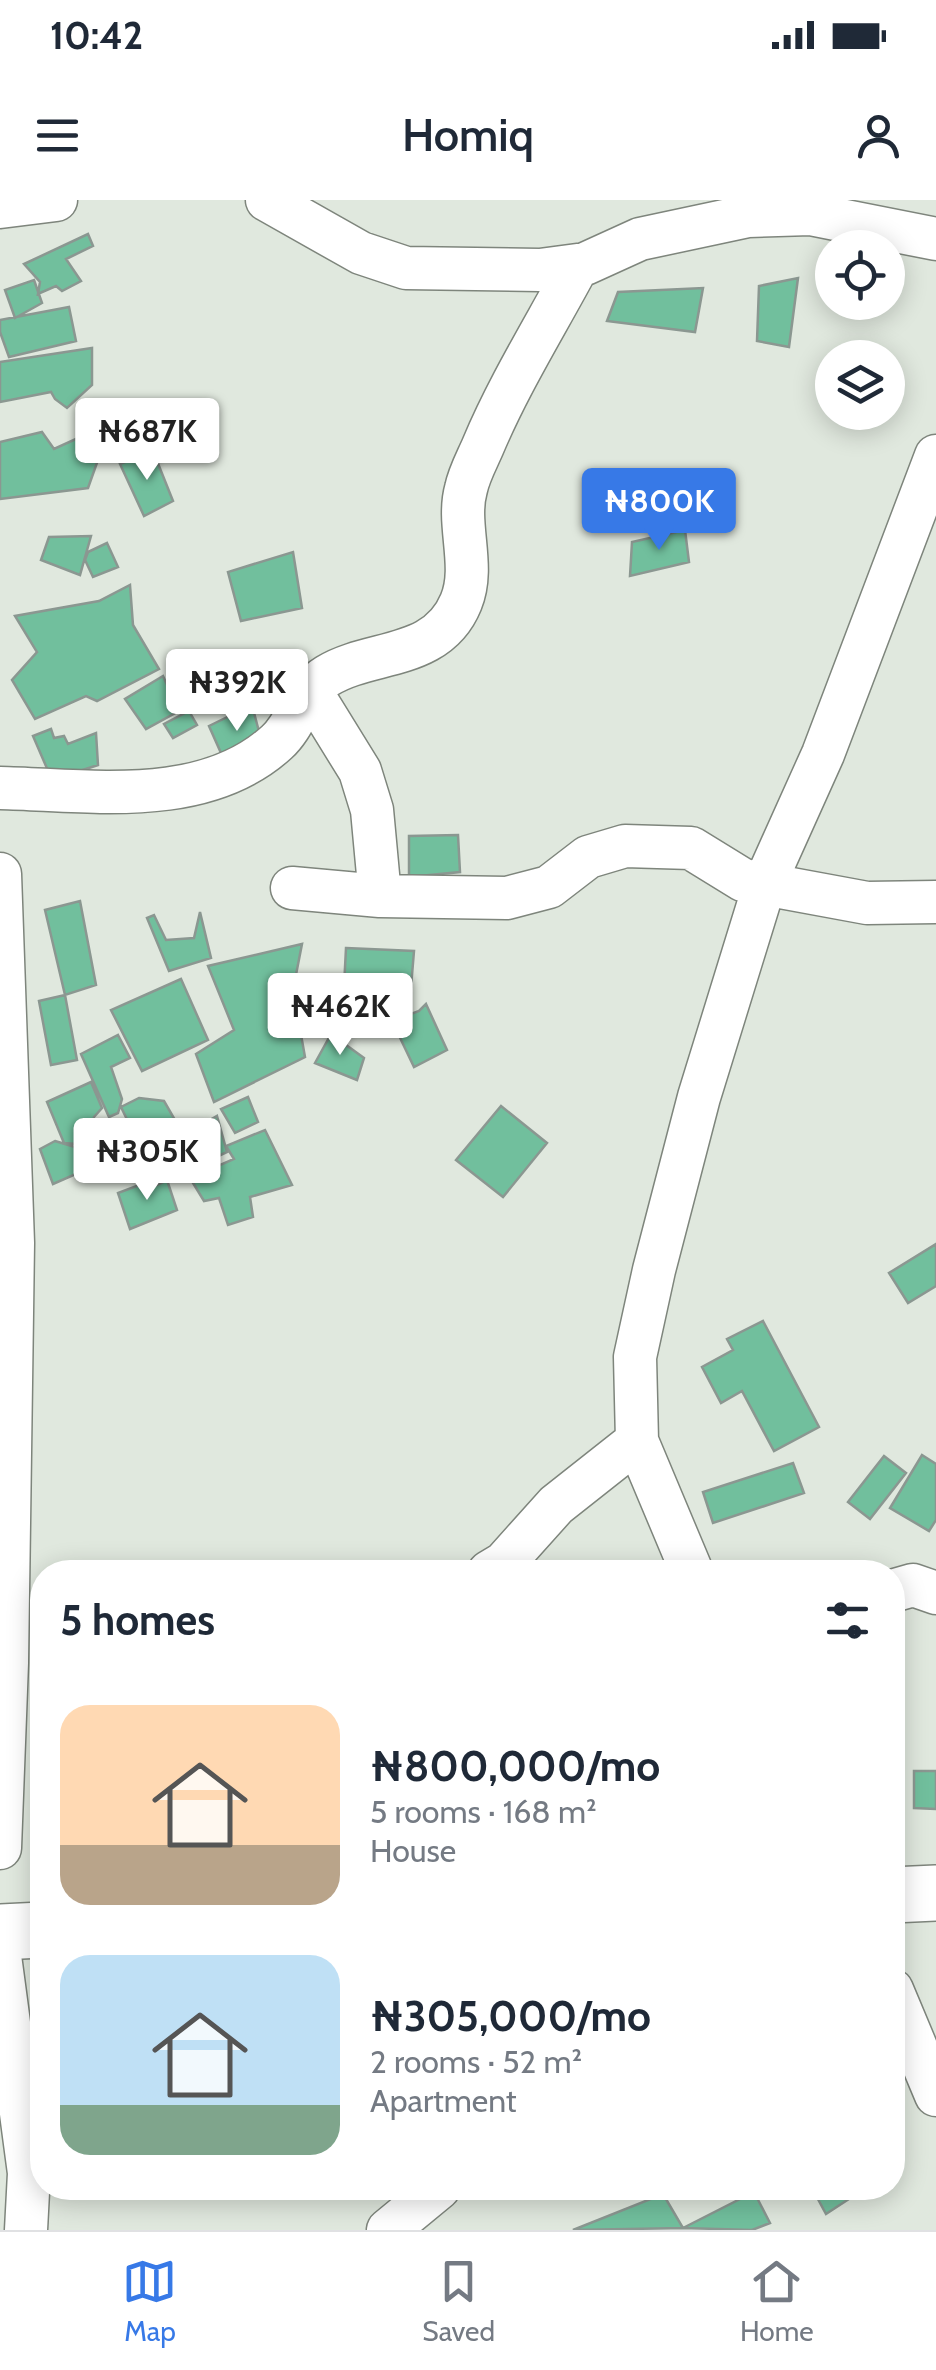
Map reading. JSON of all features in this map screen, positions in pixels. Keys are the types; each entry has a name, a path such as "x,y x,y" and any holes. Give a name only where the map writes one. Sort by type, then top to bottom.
{"main road":[{"path":"905,1894 936,1893"},
{"path":"0,1932 30,1931"}],"street":[{"path":"0,207 56,200"},
{"path":"268,200 360,252 406,268 540,270 578,265 640,239 748,216 810,214 936,240"},
{"path":"0,788 150,790 192,785 242,765 278,741 310,690 328,674 410,649 438,635 462,601 467,561 464,491 494,419 578,265"},
{"path":"687,1560 636,1441 635,1356 654,1270 699,1097 765,883 822,754 936,456"},
{"path":"310,690 360,771 372,810 380,896"},
{"path":"292,888 380,896 507,898 549,888 588,857 625,846 691,848 743,880 867,903 936,902"},
{"path":"0,874 17,1661 0,1848"},
{"path":"507,1560 556,1504 636,1441"},
{"path":"905,1587 913,1585 936,1593"},
{"path":"0,1956 30,2173 26,2230"},
{"path":"905,2021 936,2095"},
{"path":"388,2230 424,2200"}],"building":[{"path":"88,234 93,246 66,259 81,281 62,291 56,286 38,294 40,282 24,264"},
{"path":"798,278 789,347 757,341 759,286"},
{"path":"34,280 42,303 15,318 5,290"},
{"path":"703,288 695,332 607,321 618,292"},
{"path":"69,307 76,341 9,357 0,320"},
{"path":"92,348 92,385 67,408 51,392 0,402 0,362"},
{"path":"42,432 54,449 87,434 99,457 88,488 0,499 0,442"},
{"path":"153,451 173,501 144,516 120,464"},
{"path":"685,530 689,562 630,576 632,542"},
{"path":"91,536 80,575 41,560 49,537"},
{"path":"107,543 118,567 93,577 85,560 88,552"},
{"path":"293,552 302,608 241,621 228,572"},
{"path":"130,585 133,625 159,669 97,701 86,696 35,719 12,680 37,652 15,616 99,601"},
{"path":"163,676 179,711 146,729 125,699"},
{"path":"252,705 262,743 225,762 209,726"},
{"path":"189,711 197,725 173,738 164,724"},
{"path":"51,729 54,738 64,736 68,744 96,733 98,765 52,780 33,736"},
{"path":"458,835 460,872 409,877 409,836"},
{"path":"80,901 96,985 65,995 45,910"},
{"path":"200,912 211,958 169,971 147,918 154,915 166,940 194,938"},
{"path":"302,944 293,990 305,1057 214,1102 196,1054 234,1030 208,966"},
{"path":"346,948 414,951 411,987 344,987"},
{"path":"181,979 208,1040 142,1071 111,1010"},
{"path":"65,995 77,1060 51,1065 39,1001"},
{"path":"426,1004 447,1050 414,1067 392,1021 419,1011"},
{"path":"331,1034 364,1058 357,1080 315,1063"},
{"path":"118,1035 130,1058 111,1067 122,1099 118,1113 109,1117 81,1054"},
{"path":"91,1082 102,1108 94,1117 89,1145 64,1143 47,1102"},
{"path":"248,1097 258,1122 235,1133 221,1109"},
{"path":"139,1098 164,1101 175,1120 137,1140 121,1107"},
{"path":"501,1106 547,1143 503,1197 456,1160"},
{"path":"217,1116 227,1152 157,1185 141,1160"},
{"path":"265,1130 292,1185 250,1197 253,1217 228,1225 219,1198 204,1201 190,1178 234,1159 226,1146"},
{"path":"55,1141 85,1150 89,1145 99,1164 53,1184 40,1149"},
{"path":"167,1180 177,1210 130,1229 118,1193 147,1182 157,1185"},
{"path":"936,1244 936,1286 908,1303 889,1273"},
{"path":"763,1321 819,1427 774,1451 742,1391 721,1403 702,1367 733,1350 727,1339"},
{"path":"922,1455 936,1464 936,1520 929,1531 890,1508"},
{"path":"884,1456 906,1473 870,1519 848,1502"},
{"path":"793,1463 804,1493 713,1523 703,1492"},
{"path":"914,1771 936,1771 936,1809 914,1808"},
{"path":"648,2200 667,2200 683,2228 573,2230"},
{"path":"738,2200 758,2200 770,2223 752,2230 683,2228"},
{"path":"818,2200 847,2200 826,2214"}]}
